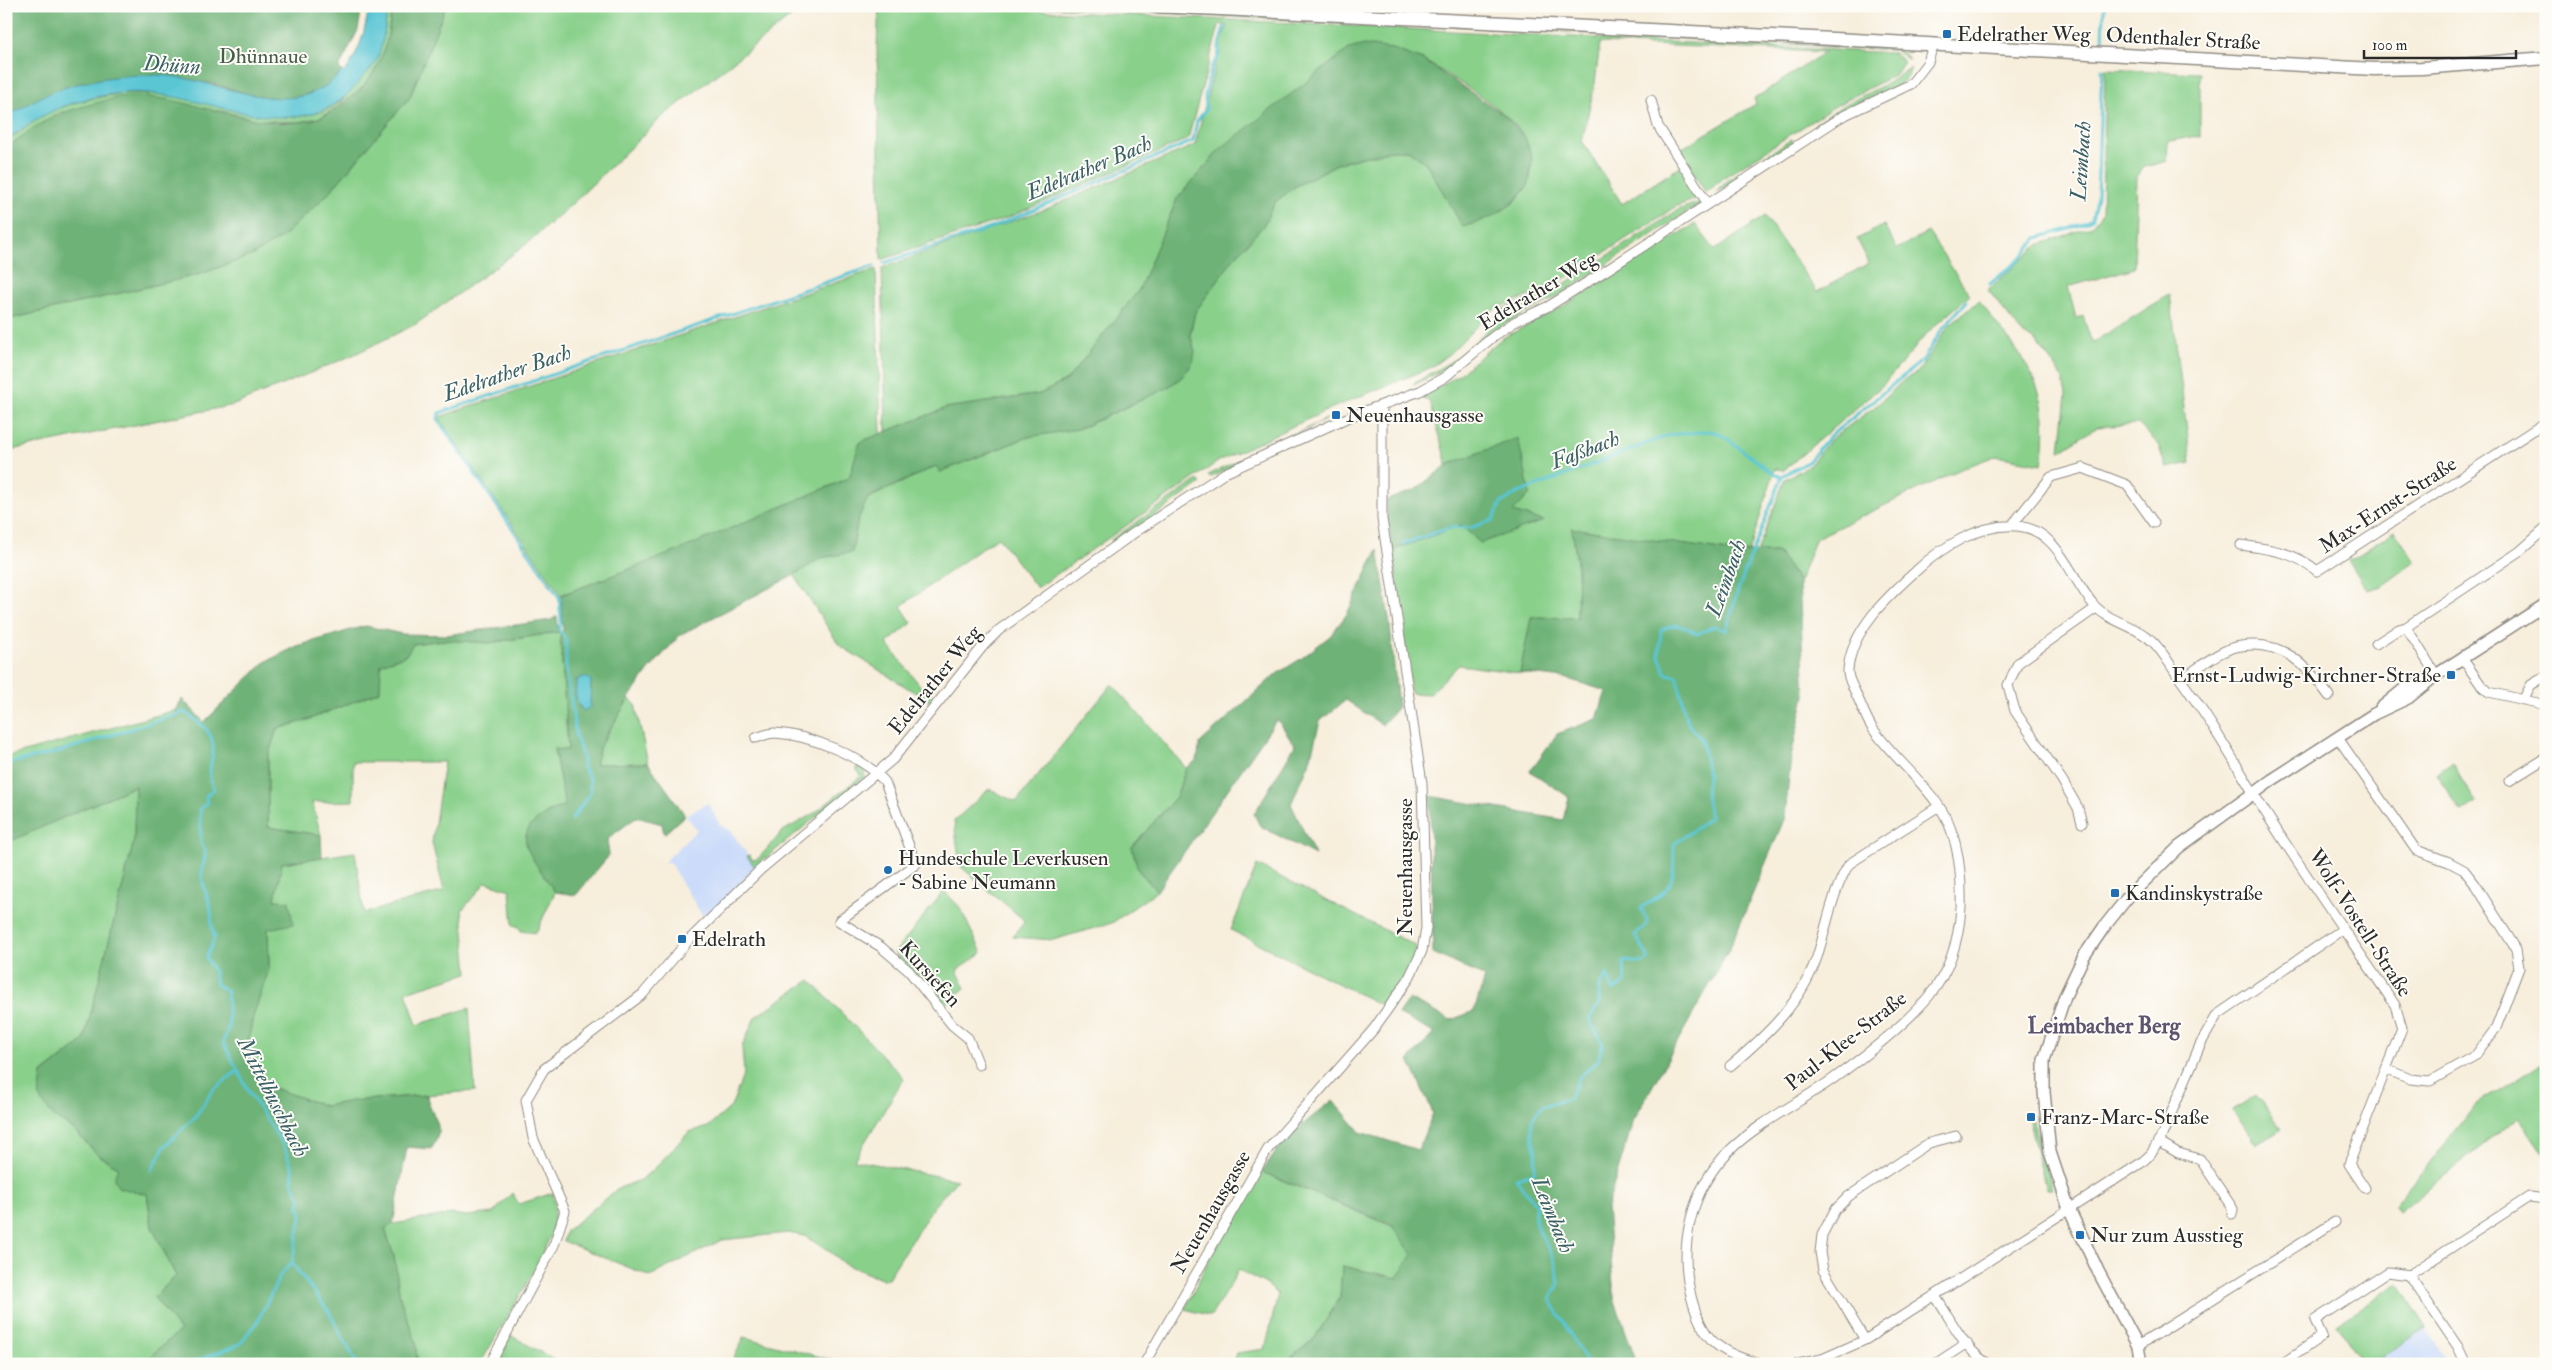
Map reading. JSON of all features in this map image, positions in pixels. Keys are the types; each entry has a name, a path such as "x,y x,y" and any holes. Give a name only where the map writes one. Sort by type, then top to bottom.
{"main road":[{"name":"Odenthaler Straße","path":"1159,6 2374,69 2422,68 2546,58"}],"street":[{"name":"Edelrather Weg","path":"490,1364 554,1245 564,1211 533,1138 526,1100 544,1069 643,994 688,942 760,870 893,759 984,645 999,630 1134,533 1225,473 1349,417 1420,391 1445,377 1494,336 1516,321 1556,302 1842,117 1911,84 1928,62 1933,45"},
{"path":"1651,100 1658,126 1708,204"},
{"name":"Neuenhausgasse","path":"1144,1364 1268,1150 1373,1030 1408,980 1422,951 1426,928 1422,783 1382,520 1382,405"},
{"name":"Max-Ernst-Straße","path":"2241,545 2281,551 2305,561 2317,571 2546,422"},
{"path":"2012,525 2051,477 2083,468 2127,484 2154,524"},
{"name":"Paul-Klee-Straße","path":"1761,1364 1730,1360 1713,1342 1698,1321 1687,1278 1686,1240 1689,1221 1702,1186 1731,1149 1834,1078 1884,1038 1931,993 1955,951 1962,885 1956,845 1939,806 1872,727 1847,674 1855,641 1888,598 1920,567 1963,538 1987,530 2012,525 2029,528 2052,542 2096,608 2153,641 2222,741 2254,794"},
{"path":"2376,644 2399,629 2406,628 2518,552 2546,528"},
{"path":"2141,1364 2138,1346 2098,1272 2069,1209 2050,1152 2044,1092 2044,1060 2065,996 2084,956 2127,898 2179,847 2254,794 2374,714 2403,690 2436,675 2546,604"},
{"path":"2082,823 2078,808 2062,780 2015,711 2010,701 2008,685 2018,663 2096,608"},
{"path":"2406,628 2436,675"},
{"path":"2181,680 2218,655 2240,646 2262,646 2280,649 2301,662 2314,674 2329,696"},
{"path":"2462,658 2489,692 2546,705"},
{"path":"2523,700 2531,685 2546,676"},
{"path":"756,738 773,733 826,744 877,773"},
{"path":"2338,738 2416,850 2449,862 2464,870 2516,949 2520,968 2496,1028 2476,1055 2430,1081 2410,1079 2386,1069"},
{"path":"2509,782 2546,758"},
{"name":"Kursiefen","path":"877,773 885,782 916,864 839,921 881,947 909,971 952,1025 968,1038 979,1064"},
{"name":"Wolf-Vostell-Straße","path":"2254,794 2395,1005 2402,1028 2349,1164 2365,1188"},
{"path":"1730,1066 1777,1021 1799,996 1816,958 1841,877 1849,864 1939,806"},
{"path":"1798,1364 1822,1359 1865,1340 2141,1163 2151,1154 2158,1142 2188,1077 2200,1045 2216,1015 2344,928"},
{"path":"1865,1340 1823,1270 1820,1252 1822,1235 1835,1210 1849,1196 1929,1143 1956,1136"},
{"path":"2158,1142 2178,1153 2200,1159 2233,1209 2232,1214"},
{"path":"2282,1364 2322,1336 2315,1320 2388,1272 2409,1275 2529,1197 2546,1199"},
{"path":"2138,1346 2335,1222"},
{"path":"2409,1275 2458,1347 2466,1364"},
{"path":"1935,1296 1967,1343 1980,1359 1989,1364"},
{"path":"1936,1364 1967,1343"}],"shaded area":[{"path":"708,803 720,825 731,831 756,867 705,920 669,862 666,864 664,862 697,830 686,815"},
{"path":"2426,1328 2449,1364 2371,1364"}],"green space":[{"name":"Dhünnaue","path":"6,6 362,6 358,30 339,68 342,71 334,81 315,92 290,99 259,97 210,83 75,85 43,96 6,117"},
{"path":"387,6 392,6 386,47 379,66 359,91 322,117 299,122 258,120 222,111 61,112 33,128 6,149 6,142 48,112 81,101 123,93 165,94 204,102 323,112 342,100 376,62 385,24"},
{"path":"392,6 446,6 410,97 329,193 281,238 253,255 201,274 6,320 6,149 9,146 51,118 86,106 125,96 174,101 254,119 279,122 303,122 324,116 335,110 362,88 377,67 389,32"},
{"path":"446,6 805,6 662,117 573,203 523,247 416,324 353,355 234,405 6,451 6,320 201,274 253,255 281,238 329,193 410,97"},
{"path":"879,6 949,6 1894,53 1904,62 1896,74 1837,105 1726,176 1706,193 1679,150 1756,104 1754,99 1825,52 1600,43 1595,83 1582,141 1622,204 1680,167 1699,198 1677,206 1548,289 1494,309 1449,354 1430,368 1332,408 1219,461 1037,588 998,537 901,606 912,623 887,643 925,692 933,697 930,702 839,645 794,575 821,558 852,552 858,519 867,499 936,466 940,472 1028,437 1086,426 1167,388 1182,377 1190,367 1193,342 1190,335 1195,312 1233,259 1263,226 1275,202 1296,186 1339,163 1392,150 1408,150 1426,163 1463,227 1496,214 1515,201 1523,193 1528,183 1531,164 1525,139 1508,118 1479,95 1423,60 1220,149 1177,199 1139,290 1067,380 1040,394 946,408 886,432 882,268 1046,209 1195,145 1222,38 1227,26 1221,24 1219,26 1188,139 1007,218 881,260 877,47"},
{"path":"1025,6 1060,6 1355,21 1355,23"},
{"path":"1404,23 1894,48 1904,53 1909,60 1895,50"},
{"path":"1364,45 1393,49 1423,60 1503,114 1525,137 1532,159 1529,184 1515,201 1492,217 1463,227 1426,163 1408,150 1392,150 1339,163 1296,186 1275,202 1263,226 1233,259 1195,312 1190,335 1195,351 1193,362 1182,377 1167,388 1078,429 1028,437 940,472 936,466 868,498 858,519 852,552 821,558 794,575 680,635 649,670 629,698 600,746 595,764 648,763 685,815 664,834 662,824 637,817 607,841 609,853 606,859 576,895 555,892 529,852 526,842 527,833 533,824 545,814 565,805 554,749 568,750 560,632 563,631 561,595 677,551 849,478 860,442 946,408 1040,394 1067,380 1139,290 1177,199 1220,149 1349,49","holes":["576,680 591,682 590,707 579,708"]},
{"path":"1911,67 1908,77 1901,84 1858,104 1817,128 1815,124 1842,106 1890,82"},
{"path":"2105,69 2200,73 2200,137 2168,141 2167,161 2144,167 2137,177 2134,268 2068,287 2076,318 2083,316 2092,343 2170,294 2191,463 2166,468 2158,444 2138,424 2097,427 2060,451 2066,395 2063,379 2036,342 2021,332 1988,290 2038,245 2092,226 2102,213"},
{"path":"1792,139 1794,143 1714,194 1728,180"},
{"path":"1703,202 1555,298 1495,329 1449,367 1413,384 1458,357 1505,314 1502,309 1555,290 1678,210"},
{"path":"1765,216 1817,292 1869,263 1857,239 1884,225 1897,249 1928,232 1970,295 1929,331 1883,385 1784,470 1775,469 1749,552 1735,552 1572,529 1578,569 1577,618 1532,617 1520,673 1459,665 1429,694 1411,693 1393,550 1461,525 1543,521 1512,513 1518,438 1447,465 1430,402 1422,398 1461,373 1501,339 1562,307 1695,224 1715,250"},
{"path":"876,269 881,434 860,442 849,478 678,551 561,595 440,420 439,417"},
{"path":"1979,301 2021,357 2032,375 2039,393 2045,437 2042,464 1995,456 1963,468 1816,538 1799,582 1778,552 1757,552 1785,479 1809,466 1830,440 1877,405 1905,379 1918,372 1949,325"},
{"path":"1333,416 1210,478 1208,475"},
{"path":"1518,438 1530,494 1513,512 1544,521 1480,543 1461,525 1393,550 1387,521 1387,500 1415,490 1447,465"},
{"path":"1198,480 1201,483 1114,545 1111,540"},
{"path":"1572,528 1735,552 1778,552 1799,582 1805,696 1791,756 1785,817 1729,950 1634,1119 1607,1207 1614,1298 1637,1364 1283,1364 1314,1339 1340,1298 1342,1266 1397,1278 1412,1254 1392,1225 1262,1172 1285,1139 1333,1100 1360,1132 1418,1150 1433,1113 1409,1060 1434,1033 1398,1014 1409,999 1451,1020 1474,1011 1485,977 1433,953 1430,796 1563,820 1569,797 1530,771 1557,734 1597,719 1606,691 1565,678 1520,673 1531,617 1577,618 1578,569"},
{"path":"2395,531 2415,562 2382,586 2367,590 2349,561"},
{"path":"1378,549 1390,625 1398,707 1382,725 1346,700 1320,721 1309,764 1291,804 1315,855 1260,826 1254,814 1295,745 1277,719 1157,891 1138,870 1132,847 1176,797 1186,768 1197,760 1200,743 1275,675 1302,658 1330,636 1347,614"},
{"path":"557,616 558,632 489,643 444,640 413,644 406,655 381,664 380,691 307,720 277,729 268,756 268,827 321,835 322,857 282,863 275,900 289,901 293,924 268,929 269,969 253,1017 249,1036 250,1051 258,1073 273,1088 325,1106 352,1101 427,1095 428,1103 438,1127 436,1140 431,1149 407,1147 393,1224 385,1229 394,1256 400,1298 416,1342 417,1364 146,1364 157,1350 180,1331 154,1297 176,1276 152,1227 147,1194 119,1188 114,1179 118,1167 99,1156 73,1129 54,1117 39,1098 42,1074 84,1040 134,841 135,786 6,843 6,765 89,742 177,714 176,710 182,699 204,722 265,662 297,646 354,629 366,626 402,634 446,635 551,620"},
{"path":"560,632 568,750 554,750 565,805 547,813 525,845 555,892 536,933 521,931 518,926 513,926 510,890 486,882 462,910 468,973 406,992 417,1025 469,1008 475,1091 352,1101 325,1106 273,1088 258,1073 250,1051 249,1036 253,1017 269,969 268,929 282,863 355,852 364,913 444,891 432,843 444,762 353,762 353,801 312,802 321,835 268,827 268,756 277,729 308,720 379,691 381,664 406,655 413,644 444,640 489,643"},
{"path":"1112,684 1186,768 1176,797 1132,847 1138,870 1157,891 1112,923 1053,940 1013,937 1025,921 960,866 954,821 989,789 1016,802"},
{"path":"629,698 635,704 648,763 595,764 600,746"},
{"path":"176,710 177,714 89,742 6,765 6,757"},
{"path":"2452,763 2477,802 2461,812 2436,774"},
{"path":"859,766 864,771 865,777 755,867 747,856 749,855 753,860 758,859 783,831 816,812 861,776 856,768"},
{"path":"135,786 134,841 84,1041 42,1073 54,1117 73,1129 99,1156 118,1167 147,1194 152,1227 176,1276 154,1297 180,1331 157,1350 146,1364 6,1364 6,843"},
{"path":"1257,865 1416,946 1412,964 1385,1007 1231,930"},
{"path":"944,891 959,906 982,953 957,970 965,988 943,1006 915,973 894,953"},
{"path":"810,980 904,1078 854,1160 957,1180 933,1207 888,1278 884,1280 844,1264 828,1250 804,1236 788,1233 722,1240 650,1276 563,1241 566,1231 617,1189 640,1180 653,1170 689,1132 708,1127 731,1107 744,1073 742,1047 755,1017"},
{"path":"2546,1061 2546,1157 2518,1117 2399,1212 2395,1206 2474,1106"},
{"path":"2256,1095 2282,1128 2256,1145 2233,1110"},
{"path":"2029,1121 2033,1121 2052,1189 2046,1189"},
{"path":"1262,1172 1392,1226 1413,1254 1397,1278 1342,1266 1340,1298 1314,1339 1283,1364 1233,1364 1237,1353 1265,1349 1278,1294 1266,1284 1239,1270 1211,1316 1185,1309 1213,1251"},
{"path":"512,1193 519,1204 553,1193 555,1207 553,1230 537,1266 480,1364 417,1364 418,1359 400,1298 394,1256 385,1229 393,1224 452,1214 467,1216 493,1213"},
{"path":"2398,1284 2426,1328 2371,1364 2362,1364 2336,1324"},
{"path":"510,1335 562,1364 495,1364"},
{"path":"744,1337 840,1362 732,1362"}],"water":[{"path":"369,6 387,6 384,35 376,62 337,103 310,114 281,117 250,114 185,99 153,94 123,93 91,98 60,108 32,122 6,142 6,117 56,90 99,79 158,75 181,78 255,95 279,98 302,96 323,88 342,71 344,73 350,65 361,41"},
{"path":"586,677 591,680 590,707 584,711 577,700 576,686 579,678"}],"waterway":[{"name":"Leimbach","path":"2103,47 2104,6"},
{"name":"Edelrather Bach","path":"884,263 991,228 1193,141 1197,121 1206,109 1205,96 1212,66 1219,56 1219,46 1224,27"},
{"name":"Leimbach","path":"1990,284 2019,260 2037,238 2069,229 2092,219 2097,196 2102,70"},
{"name":"Edelrather Bach","path":"572,819 590,794 590,780 583,767 583,759 576,736 566,668 566,640 559,630 561,619 559,597 438,420 439,413 874,266"},
{"name":"Leimbach","path":"1588,1364 1550,1299 1559,1284 1556,1266 1537,1226 1535,1219 1536,1205 1516,1178 1534,1173 1536,1154 1532,1137 1532,1119 1542,1106 1569,1099 1580,1076 1597,1062 1603,1044 1589,1019 1599,1004 1599,989 1607,974 1613,990 1625,983 1624,961 1643,963 1649,958 1635,935 1648,923 1641,908 1661,894 1670,883 1674,844 1710,818 1706,795 1708,776 1702,740 1691,728 1685,715 1677,676 1666,674 1659,656 1661,630 1675,625 1697,634 1715,626 1726,631 1738,590 1782,476 1808,462 1829,437 1923,360 1943,328 1967,301"},
{"name":"Faßbach","path":"1403,544 1452,527 1470,528 1493,520 1501,503 1516,494 1669,435 1710,431 1721,434 1775,475 1782,476"},
{"name":"Mittelbuschbach","path":"6,764 58,752 185,712 204,727 211,737 213,752 210,773 214,789 206,796 207,803 200,809 201,844 205,851 202,878 210,906 215,937 206,958 214,971 216,984 227,992 229,1026 223,1042 250,1094 284,1146 293,1171 292,1182 301,1199 298,1206 302,1212 292,1263 329,1312 357,1364"},
{"path":"152,1170 164,1147 195,1117 213,1090 236,1072"},
{"path":"189,1364 240,1344 255,1326 281,1274 292,1263"}],"place":[{"name":"Edelrather Weg","path":"1947,34"},
{"name":"Neuenhausgasse","path":"1336,415"},
{"name":"Ernst-Ludwig-Kirchner-Straße","path":"2451,675"},
{"name":"Hundeschule Leverkusen - Sabine Neumann","path":"888,870"},
{"name":"Kandinskystraße","path":"2115,893"},
{"name":"Edelrath","path":"682,939"},
{"name":"Franz-Marc-Straße","path":"2031,1117"},
{"name":"Nur zum Ausstieg","path":"2080,1235"}],"district":[{"name":"Leimbacher Berg","path":"2104,1026"}],"water label":[{"name":"Dhünn","path":"172,65"}]}
